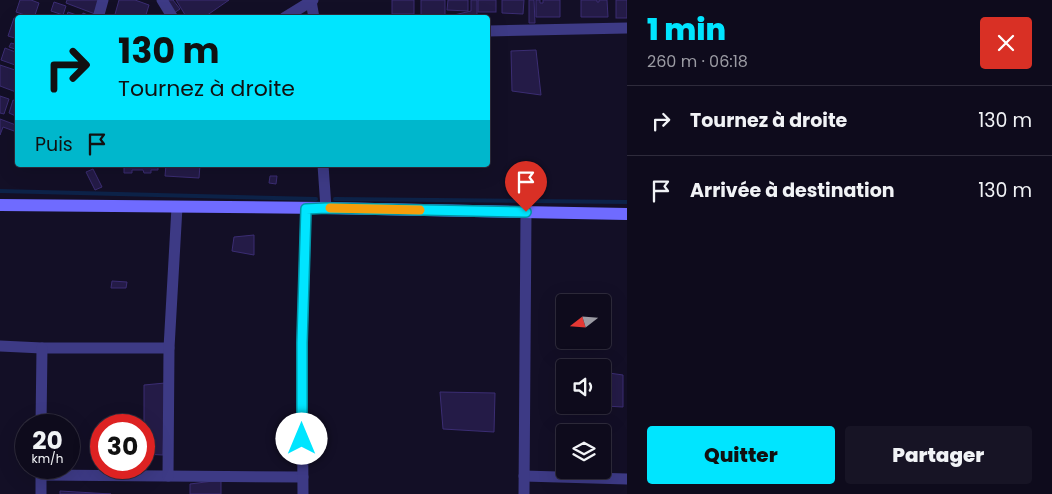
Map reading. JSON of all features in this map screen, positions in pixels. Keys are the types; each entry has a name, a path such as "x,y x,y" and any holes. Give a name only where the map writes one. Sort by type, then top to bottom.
{"street":[{"path":"99,15 103,0"},
{"path":"162,0 171,15"},
{"path":"289,15 312,1 314,15"},
{"path":"490,31 627,28"},
{"path":"323,167 326,208"},
{"path":"0,205 326,208 627,214"},
{"path":"168,476 169,348 177,207"},
{"path":"303,494 302,343 306,209"},
{"path":"524,494 526,212"},
{"path":"0,346 42,348 169,348"},
{"path":"41,414 42,348"},
{"path":"80,473 302,477"},
{"path":"524,476 627,479"},
{"path":"40,494 41,479"}],"building":[{"path":"20,0 31,0 39,3 35,15 25,15 16,12"},
{"path":"67,0 100,0 95,14 66,3"},
{"path":"119,0 135,0 149,5 146,15 115,15"},
{"path":"165,0 173,0 180,9 174,13"},
{"path":"176,0 229,0 207,15 185,15"},
{"path":"392,0 414,0 414,14 392,14"},
{"path":"421,0 445,0 445,15 421,15"},
{"path":"448,0 468,0 468,11 447,10"},
{"path":"471,0 477,0 477,15 454,15 471,11"},
{"path":"478,0 496,0 496,12 478,12"},
{"path":"502,0 524,0 523,14 502,13"},
{"path":"529,0 534,0 535,23 529,23"},
{"path":"536,0 540,0 540,3 543,3 543,0 560,0 560,17 536,17"},
{"path":"581,0 597,0 599,2 599,0 607,0 608,17 581,17"},
{"path":"616,0 627,0 627,18 616,18"},
{"path":"54,2 66,6 63,15 51,11"},
{"path":"14,18 15,18 15,38 8,36"},
{"path":"11,43 15,44 15,49 9,47"},
{"path":"5,48 15,52 15,65 1,60"},
{"path":"536,50 541,95 512,91 511,51"},
{"path":"0,65 15,70 15,92 0,86"},
{"path":"0,96 9,99 4,114 0,113"},
{"path":"13,100 15,101 15,116 9,113"},
{"path":"0,119 15,125 14,131 3,127 0,135"},
{"path":"124,167 158,167 158,170 151,170 151,173 144,173 143,170 132,170 132,173 124,173"},
{"path":"166,167 200,167 199,178 165,176"},
{"path":"93,169 102,187 95,190 86,172"},
{"path":"270,176 277,176 276,184 269,183"},
{"path":"254,235 254,255 232,251 234,237"},
{"path":"112,281 127,282 126,288 111,288"},
{"path":"611,373 623,375 623,407 611,406"},
{"path":"165,383 163,455 155,455 155,414 144,414 144,385"},
{"path":"440,392 495,393 494,432 443,429"},
{"path":"221,480 221,494 190,494 190,484"},
{"path":"60,491 111,494 60,494"}],"waterway":[{"path":"0,191 316,199"},
{"path":"335,199 627,202"}],"slow traffic":[{"path":"330,208 420,210"}],"route":[{"path":"302,439 302,343 306,209 526,212"}]}
